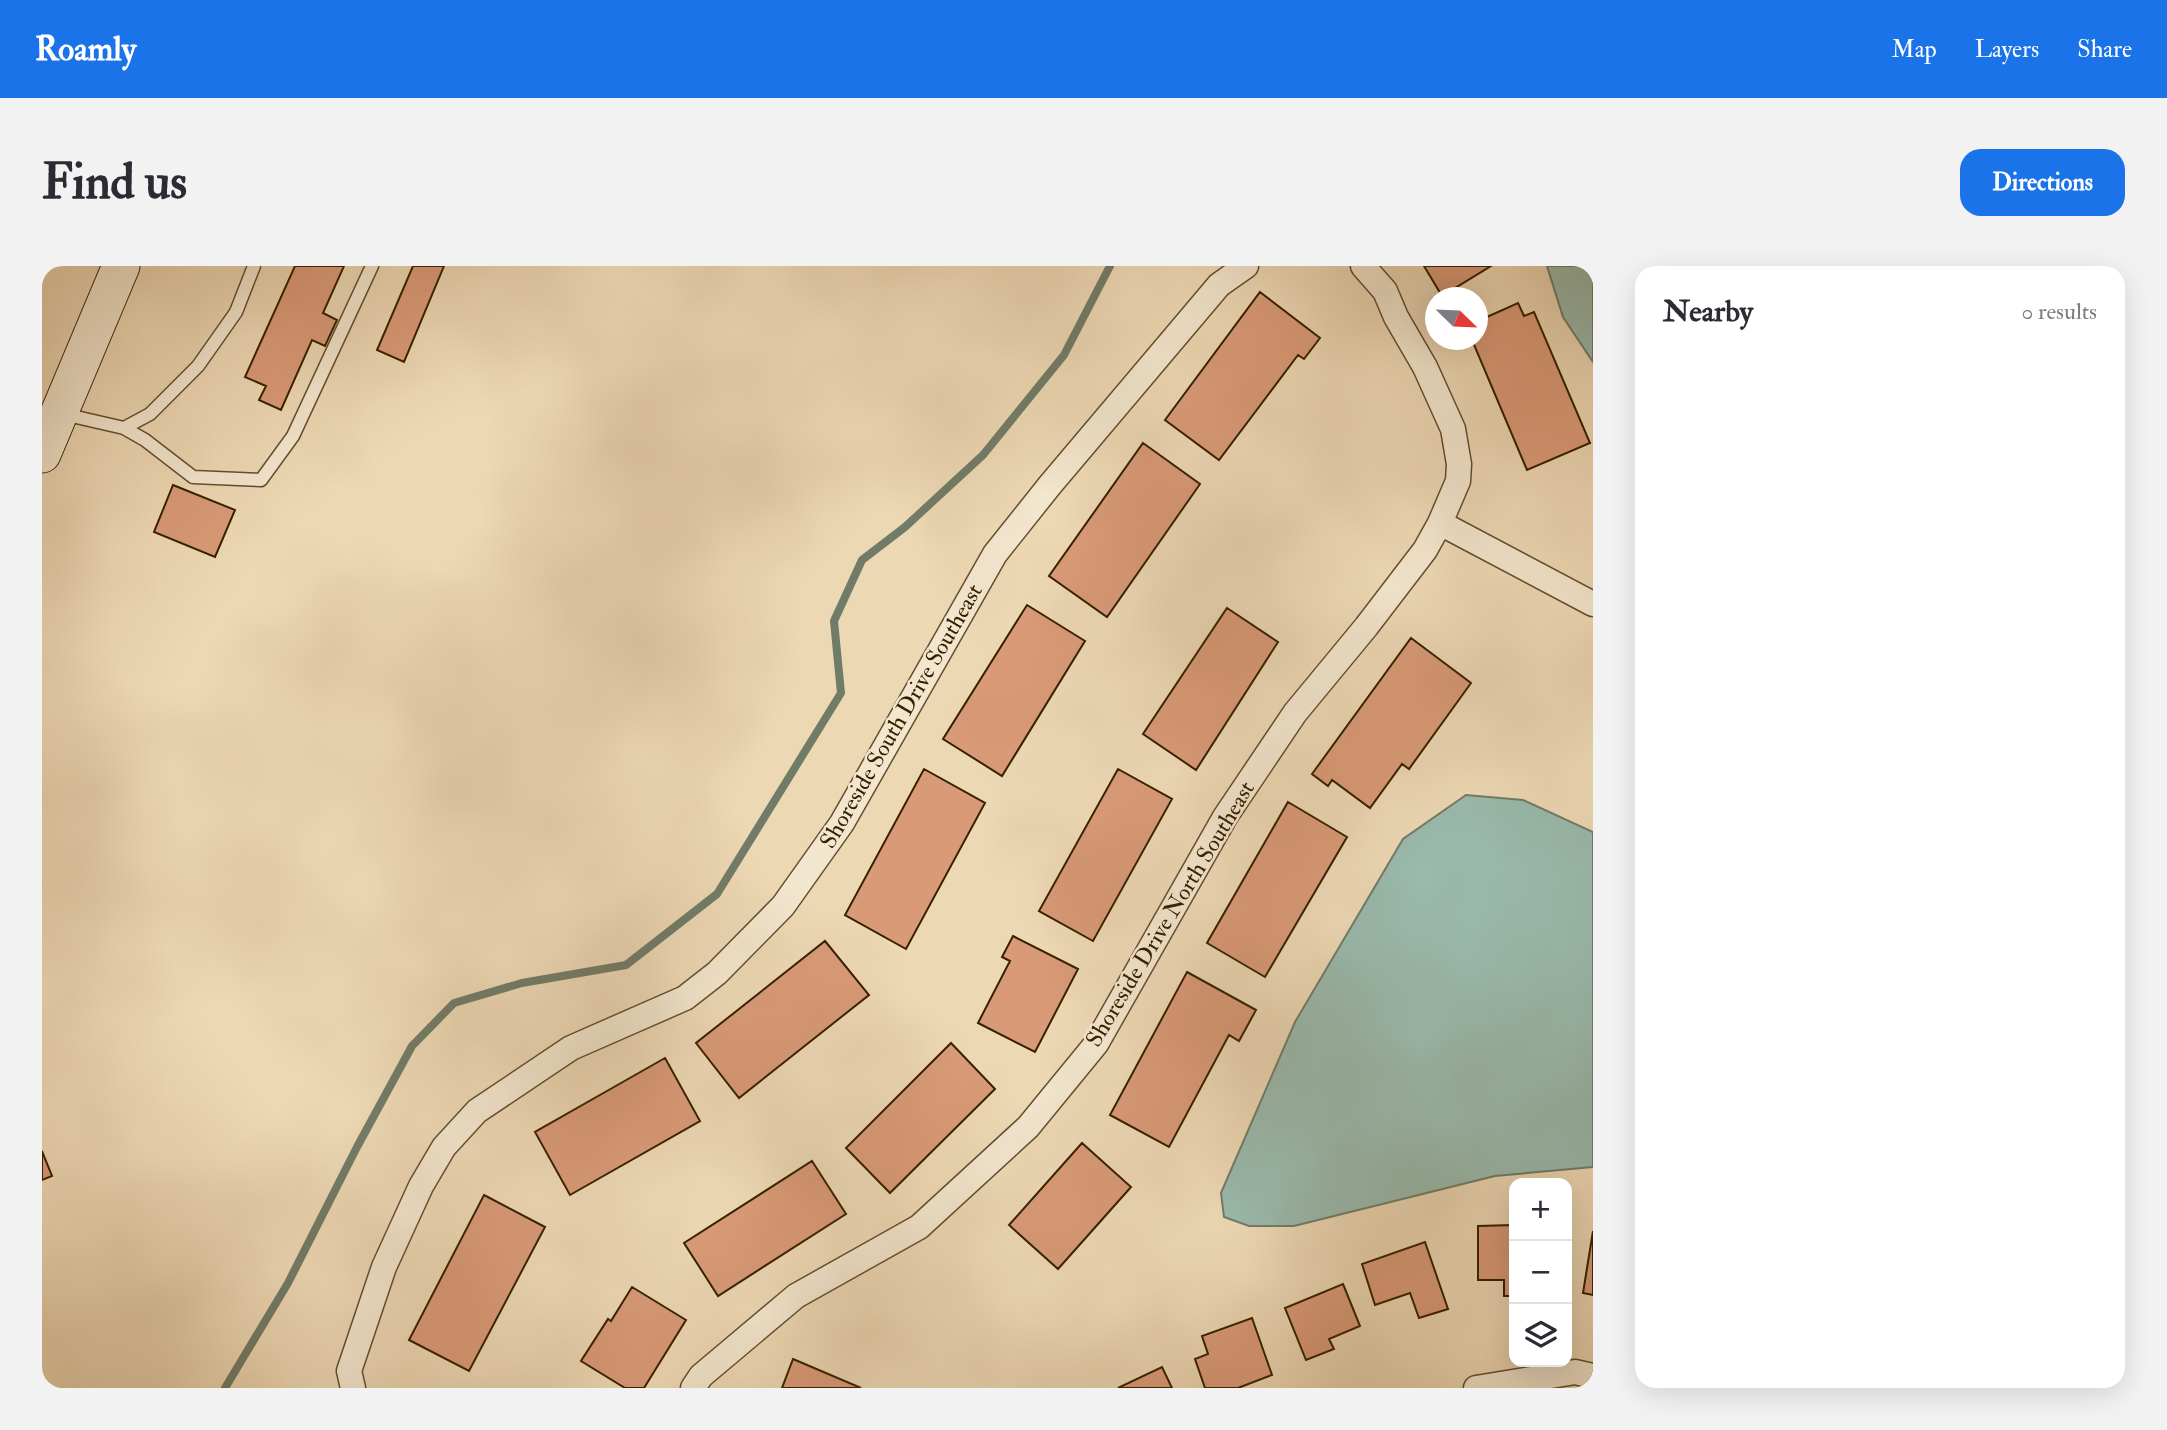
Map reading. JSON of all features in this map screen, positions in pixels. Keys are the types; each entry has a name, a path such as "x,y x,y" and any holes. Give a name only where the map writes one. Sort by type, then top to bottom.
{"main road":[{"path":"42,454 121,266"}],"street":[{"name":"Shoreside South Drive Southeast","path":"353,1388 349,1371 384,1267 421,1186 444,1147 477,1111 571,1048 685,998 718,973 783,906 842,823 995,554 1219,285 1246,266"},
{"name":"Shoreside Drive North Southeast","path":"693,1388 701,1376 796,1296 919,1227 1028,1128 1096,1044 1225,817 1295,713 1425,550 1458,481 1459,464 1453,429 1425,367 1396,317 1385,291 1363,266"},
{"path":"1440,523 1593,604"},
{"path":"1476,1388 1575,1371 1593,1376"}],"lane":[{"path":"124,428 150,414 198,366 236,312 254,266"},
{"path":"59,414 124,428 145,440 193,477 261,480 293,436 372,266"}],"shaded area":[{"path":"1547,266 1593,266 1593,362 1563,317"},
{"path":"1466,795 1523,800 1593,832 1593,1167 1495,1176 1294,1226 1249,1226 1224,1217 1221,1193 1295,1022 1403,839"}],"building":[{"path":"295,266 344,266 323,313 337,320 325,346 312,340 281,410 259,400 266,386 245,377"},
{"path":"413,266 444,266 404,362 377,350"},
{"path":"1424,266 1491,266 1457,287 1437,287"},
{"path":"1260,292 1320,338 1304,359 1298,355 1219,460 1165,420"},
{"path":"1518,303 1524,316 1534,312 1590,443 1527,470 1476,350 1488,350 1488,316"},
{"path":"1143,443 1200,484 1107,617 1049,576"},
{"path":"173,485 235,510 215,557 154,532"},
{"path":"1027,605 1085,641 1002,776 943,739"},
{"path":"1227,608 1278,642 1196,770 1143,734"},
{"path":"1411,638 1471,683 1409,769 1402,764 1370,808 1332,780 1328,786 1312,774"},
{"path":"924,769 985,803 906,949 845,915"},
{"path":"1118,769 1172,799 1093,941 1039,911"},
{"path":"1288,802 1347,837 1265,977 1207,943"},
{"path":"1013,936 1078,969 1035,1052 978,1023 1010,961 1002,957"},
{"path":"825,941 869,995 739,1098 696,1043"},
{"path":"1187,972 1256,1010 1239,1041 1229,1035 1169,1147 1110,1115"},
{"path":"951,1043 995,1089 890,1193 846,1148"},
{"path":"665,1058 700,1121 570,1195 535,1132"},
{"path":"1082,1143 1131,1187 1058,1269 1009,1225"},
{"path":"42,1151 52,1176 42,1180"},
{"path":"812,1161 846,1214 718,1296 684,1243"},
{"path":"484,1195 545,1227 469,1371 409,1340"},
{"path":"1509,1225 1509,1296 1504,1296 1504,1280 1478,1280 1478,1226"},
{"path":"1593,1231 1593,1295 1583,1293"},
{"path":"1425,1242 1448,1309 1419,1318 1410,1293 1375,1305 1362,1264"},
{"path":"1343,1284 1360,1326 1329,1339 1334,1349 1306,1360 1285,1308"},
{"path":"632,1287 686,1320 644,1388 625,1388 581,1361"},
{"path":"1252,1318 1272,1375 1238,1388 1205,1388 1195,1359 1208,1354 1202,1336"},
{"path":"793,1359 861,1388 782,1388"},
{"path":"1162,1367 1172,1388 1118,1388"}],"waterway":[{"path":"225,1388 288,1283 412,1046 454,1003 522,983 626,965 717,894 841,693 834,621 862,560 905,527 983,455 1064,355 1110,266"}]}
